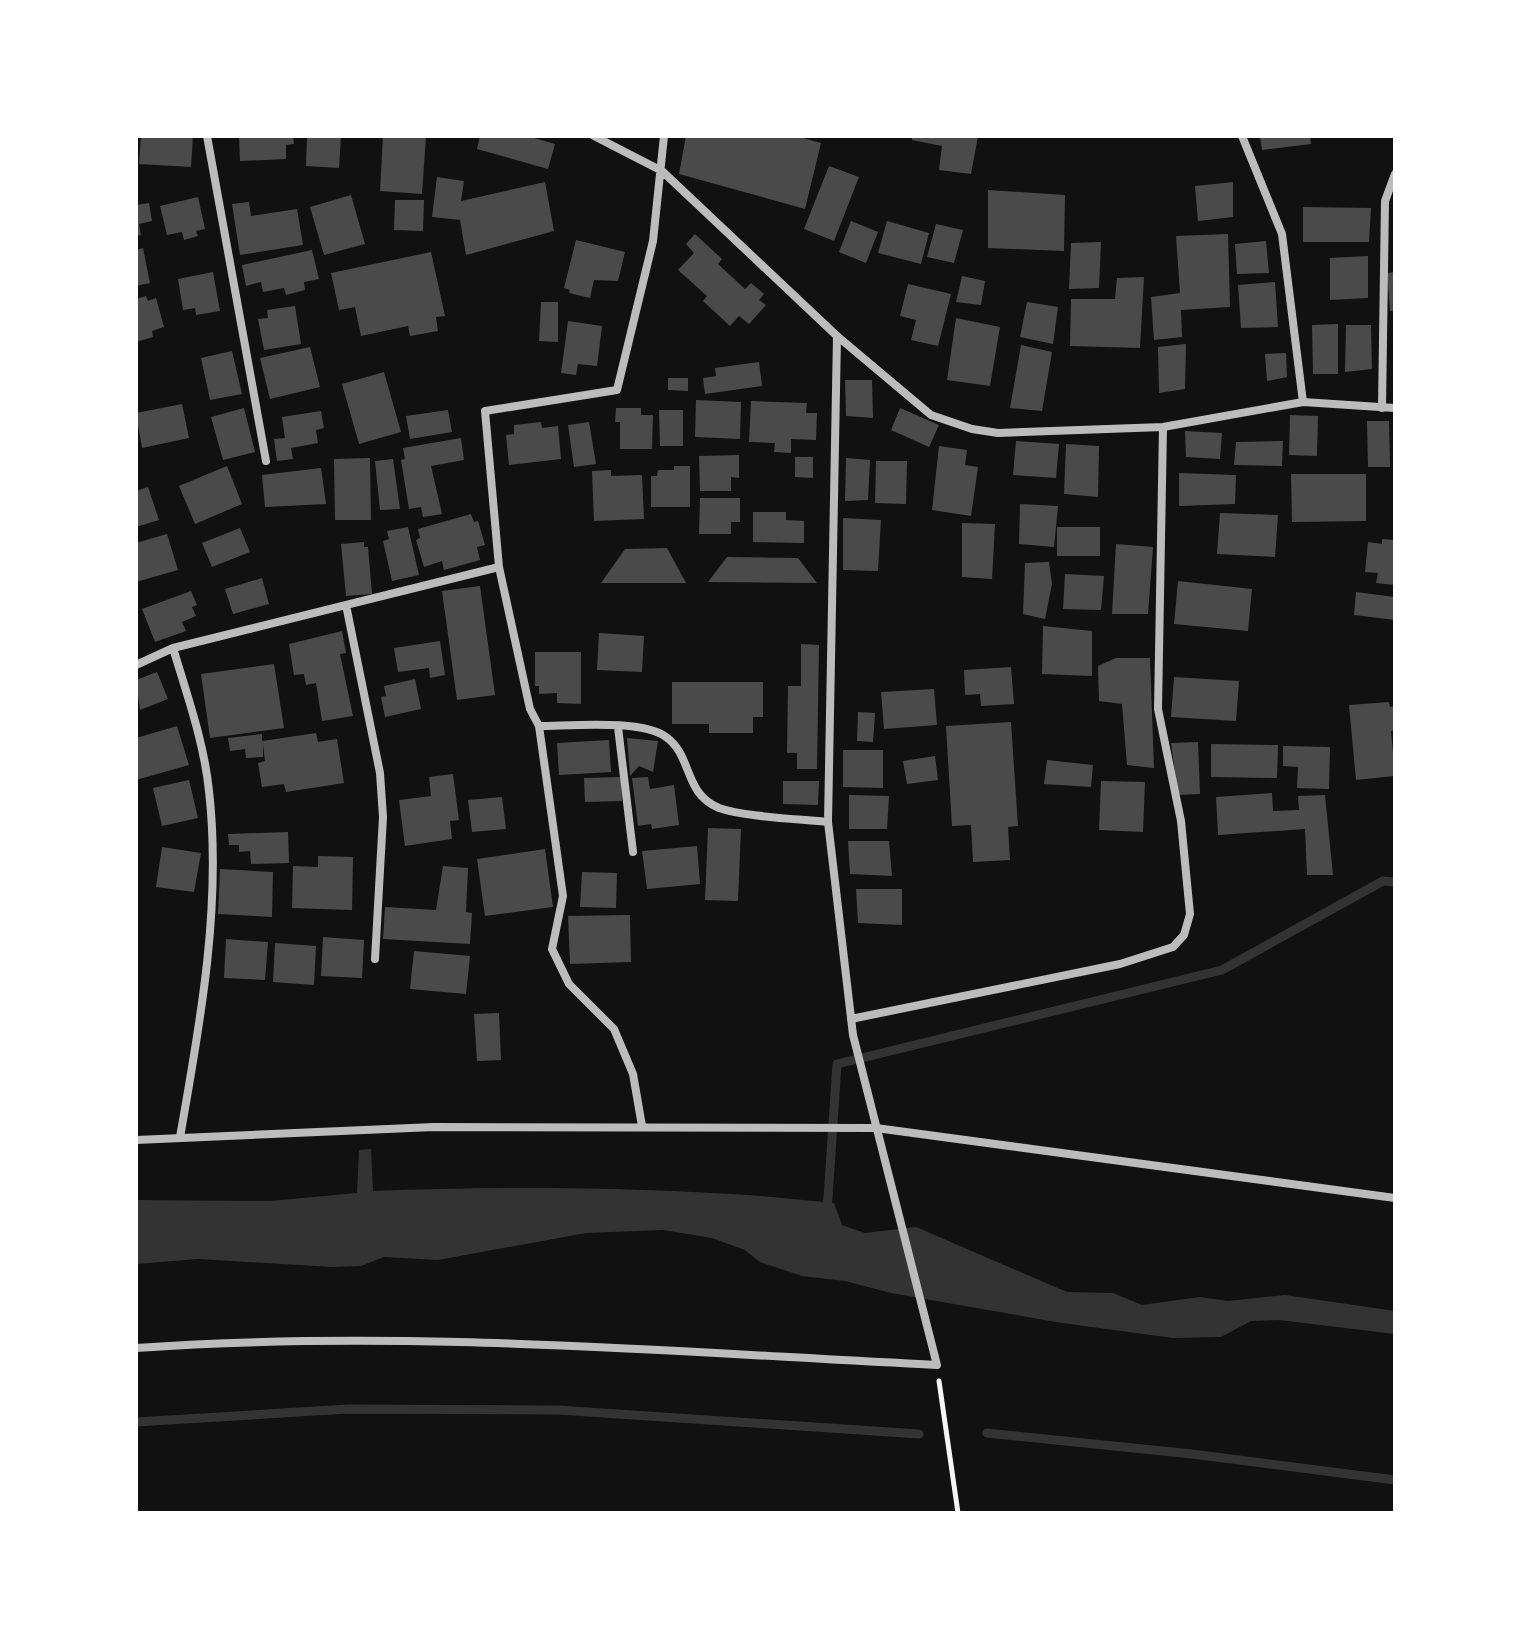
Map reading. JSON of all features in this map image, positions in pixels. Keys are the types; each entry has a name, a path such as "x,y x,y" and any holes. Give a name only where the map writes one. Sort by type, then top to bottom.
{"street":[{"path":"207,136 266,461"},
{"path":"594,136 662,171 837,336 931,415 972,429 998,433 1163,427 1303,402 1395,408"},
{"path":"642,1126 633,1074 614,1029 569,984 552,949 563,896 539,726 530,709 499,567 485,411 617,390 653,241 664,136"},
{"path":"1242,136 1242,143 1282,234 1303,402"},
{"path":"1382,408 1385,201 1395,174"},
{"path":"136,1348 288,1341 426,1341 937,1365 853,1035 828,822 837,336"},
{"path":"851,1019 1120,964 1173,947 1184,935 1190,914 1181,821 1158,709 1163,427"},
{"path":"136,665 173,648 499,567"},
{"path":"346,605 380,773 383,817 375,959"},
{"path":"173,648 202,749 210,791 211,841 209,938 199,1031 180,1137"},
{"path":"539,726 649,729 666,736 676,748 697,794 721,808 828,822"},
{"path":"618,727 633,852"},
{"path":"136,1140 434,1127 876,1128 1395,1198"}],"path":[{"path":"937,1365 958,1513"}],"shaded area":[{"path":"371,1149 373,1191 616,1189 834,1203 842,1225 865,1233 916,1227 1067,1292 1113,1293 1142,1305 1200,1297 1228,1301 1285,1295 1395,1311 1395,1334 1279,1320 1251,1321 1221,1337 1173,1338 1062,1323 891,1293 845,1281 802,1276 760,1262 745,1250 712,1238 663,1230 586,1233 438,1260 384,1257 361,1266 198,1259 136,1264 136,1200 270,1201 357,1193 359,1150"}],"building":[{"path":"141,136 193,136 191,167 139,164"},
{"path":"239,136 293,136 294,144 286,145 286,159 240,161"},
{"path":"307,136 341,136 339,168 306,166"},
{"path":"383,136 426,136 422,194 380,191"},
{"path":"480,136 527,136 555,144 548,169 477,149"},
{"path":"686,136 796,136 821,143 805,209 679,174"},
{"path":"912,136 978,136 971,174 939,170 942,146 912,140"},
{"path":"1260,136 1310,136 1311,144 1262,150"},
{"path":"829,166 859,177 834,241 804,229"},
{"path":"437,177 464,181 461,201 545,182 554,231 466,255 460,220 432,217"},
{"path":"1233,182 1233,217 1198,221 1195,186"},
{"path":"988,190 1065,195 1064,251 988,248"},
{"path":"351,195 365,244 324,255 310,207"},
{"path":"198,197 205,229 196,231 198,236 184,240 182,232 167,235 160,206"},
{"path":"395,200 424,200 423,231 394,230"},
{"path":"249,202 251,216 297,209 303,245 240,255 232,204"},
{"path":"149,203 152,221 139,224 141,235 136,236 136,205"},
{"path":"1303,207 1371,208 1369,242 1303,242"},
{"path":"851,221 878,232 866,263 839,252"},
{"path":"887,221 929,233 921,264 878,253"},
{"path":"936,224 963,230 954,263 927,257"},
{"path":"695,234 722,259 718,264 745,289 751,283 764,294 759,300 766,305 749,324 739,316 730,326 703,301 707,296 678,270 694,253 686,244"},
{"path":"1228,234 1230,307 1181,310 1182,337 1154,340 1151,297 1180,293 1176,236"},
{"path":"576,240 625,252 618,281 594,280 590,298 569,293 570,290 564,288"},
{"path":"1266,241 1269,273 1237,274 1235,244"},
{"path":"1101,242 1099,288 1069,289 1071,243"},
{"path":"143,248 150,283 136,286 136,250"},
{"path":"312,250 319,279 304,282 305,290 286,295 284,288 263,292 261,282 246,286 242,265"},
{"path":"431,252 445,316 436,317 438,331 410,336 408,326 361,336 355,307 339,310 331,273"},
{"path":"1368,256 1368,298 1330,300 1330,258"},
{"path":"213,272 220,311 196,315 195,308 183,310 178,279"},
{"path":"1395,272 1395,311 1390,311 1387,273"},
{"path":"962,276 985,281 981,305 956,302"},
{"path":"1144,277 1140,348 1070,346 1071,299 1115,299 1117,278"},
{"path":"1275,282 1278,327 1241,328 1238,285"},
{"path":"908,284 951,294 938,346 911,340 916,320 900,316"},
{"path":"146,296 148,301 156,298 164,327 152,331 153,337 136,342 136,299"},
{"path":"541,302 558,302 558,342 539,341"},
{"path":"1027,302 1058,307 1053,344 1020,337"},
{"path":"295,306 301,344 264,350 258,319 268,318 267,310"},
{"path":"956,318 1000,327 990,386 947,380"},
{"path":"568,321 602,326 597,366 578,364 576,375 561,373"},
{"path":"1338,324 1338,374 1313,374 1312,325"},
{"path":"1346,325 1371,325 1372,369 1345,372"},
{"path":"1186,344 1185,389 1159,393 1158,347"},
{"path":"1021,345 1052,352 1042,411 1010,408"},
{"path":"310,347 320,387 270,399 260,358"},
{"path":"232,351 242,394 210,400 201,358"},
{"path":"1286,353 1287,377 1267,381 1265,354"},
{"path":"759,362 762,386 705,394 703,378 716,376 715,368"},
{"path":"384,372 401,432 359,444 342,384"},
{"path":"668,378 688,378 688,391 668,390"},
{"path":"845,380 872,380 873,418 846,416"},
{"path":"696,400 741,402 740,439 695,437"},
{"path":"751,401 807,403 806,413 817,413 816,440 791,439 791,453 774,452 775,443 749,442"},
{"path":"182,404 189,438 142,448 136,413"},
{"path":"244,408 255,452 223,460 211,417"},
{"path":"616,408 641,408 641,415 653,415 652,449 620,449 620,422 615,422"},
{"path":"900,408 939,425 929,447 891,430"},
{"path":"448,410 452,432 410,439 406,416"},
{"path":"659,410 683,410 683,446 660,446"},
{"path":"321,411 324,428 316,430 318,443 291,448 293,459 277,461 274,439 285,438 282,417"},
{"path":"1290,415 1318,416 1317,456 1289,455"},
{"path":"1367,421 1389,421 1390,467 1368,467"},
{"path":"541,422 542,428 558,426 561,459 509,465 506,435 514,434 514,425"},
{"path":"589,422 596,464 574,467 568,425"},
{"path":"1185,431 1222,433 1220,459 1186,457"},
{"path":"461,438 464,460 431,466 442,514 423,517 421,507 409,509 401,460 405,459 403,448"},
{"path":"1016,441 1059,444 1056,478 1013,475"},
{"path":"1283,441 1282,466 1234,465 1236,442"},
{"path":"1066,444 1099,446 1098,497 1064,494"},
{"path":"939,446 967,450 965,465 978,467 971,516 932,510"},
{"path":"739,455 739,478 731,477 731,491 700,491 699,456"},
{"path":"795,457 813,457 813,478 795,477"},
{"path":"370,458 371,520 335,520 334,459"},
{"path":"846,458 870,460 868,500 845,501"},
{"path":"393,459 400,509 380,510 375,461"},
{"path":"876,461 907,461 906,504 875,503"},
{"path":"227,466 242,504 195,524 179,486"},
{"path":"674,466 690,466 690,507 651,507 651,476 657,476 658,470 674,470"},
{"path":"321,468 326,504 265,507 262,475"},
{"path":"611,470 611,476 642,475 644,519 594,521 592,471"},
{"path":"1179,473 1236,475 1235,504 1179,506"},
{"path":"1291,474 1366,474 1366,521 1292,522"},
{"path":"148,487 159,520 136,527 136,491"},
{"path":"700,498 740,498 740,522 731,522 731,534 699,534"},
{"path":"1020,504 1058,506 1054,547 1019,544"},
{"path":"753,512 786,512 786,520 804,521 804,543 753,542"},
{"path":"1220,513 1278,515 1275,557 1217,554"},
{"path":"471,514 474,522 478,521 485,545 477,547 480,560 444,570 442,561 424,567 416,540 420,538 418,529"},
{"path":"843,518 881,520 878,571 843,570"},
{"path":"962,523 995,524 992,579 962,577"},
{"path":"408,527 419,575 392,581 383,541 389,539 387,531"},
{"path":"1057,527 1100,527 1100,556 1057,556"},
{"path":"240,528 250,552 212,567 202,543"},
{"path":"167,534 178,570 136,582 136,543"},
{"path":"1382,539 1395,540 1395,585 1376,583 1378,573 1365,572 1368,542 1382,544"},
{"path":"364,542 364,547 368,547 372,594 346,596 341,544"},
{"path":"1116,544 1153,547 1148,614 1112,614"},
{"path":"667,548 686,583 601,583 625,549"},
{"path":"727,557 798,558 817,583 708,582"},
{"path":"1049,562 1052,584 1045,619 1023,614 1025,563"},
{"path":"1065,574 1104,576 1101,610 1063,609"},
{"path":"262,578 269,604 233,614 225,589"},
{"path":"1178,581 1252,589 1248,631 1174,624"},
{"path":"480,586 495,695 457,700 442,591"},
{"path":"191,591 197,605 192,607 196,616 182,622 186,631 155,642 142,609"},
{"path":"1356,592 1395,597 1395,620 1354,615"},
{"path":"1043,626 1092,631 1092,676 1042,674"},
{"path":"342,631 346,653 340,654 353,716 322,721 316,683 306,685 304,674 294,675 289,644"},
{"path":"599,633 644,636 642,672 597,670"},
{"path":"440,641 445,675 430,678 429,668 398,672 394,648"},
{"path":"801,644 819,645 817,769 797,769 797,753 787,753 788,686 801,686"},
{"path":"535,652 581,652 581,704 557,703 557,693 539,694 539,686 535,686"},
{"path":"1116,658 1150,658 1154,768 1127,765 1122,704 1099,701 1098,666"},
{"path":"274,664 284,728 210,738 201,674"},
{"path":"1011,667 1014,704 981,706 980,694 965,695 964,670"},
{"path":"157,672 168,699 140,710 136,680"},
{"path":"1174,677 1239,681 1236,721 1171,717"},
{"path":"415,679 421,709 385,717 381,697 386,696 384,686"},
{"path":"672,682 763,682 763,717 753,717 753,733 709,733 709,724 672,724"},
{"path":"934,689 937,725 884,729 881,692"},
{"path":"1389,702 1390,707 1395,706 1395,730 1391,731 1395,776 1356,780 1349,705"},
{"path":"858,712 875,713 873,742 857,741"},
{"path":"1011,722 1018,826 1008,827 1010,860 973,862 971,825 952,826 946,726"},
{"path":"177,726 189,765 136,780 136,738"},
{"path":"316,733 318,742 337,739 344,783 286,792 284,784 262,787 258,763 265,761 263,744 263,757 246,758 245,749 230,751 228,738 262,734 262,741"},
{"path":"627,738 658,741 653,772 639,766 630,776"},
{"path":"609,740 611,772 559,775 557,743"},
{"path":"1198,742 1200,794 1178,795 1171,743"},
{"path":"1211,744 1278,745 1277,778 1211,777"},
{"path":"1283,746 1330,747 1329,789 1297,788 1298,767 1283,766"},
{"path":"843,750 883,750 883,788 843,787"},
{"path":"935,756 938,780 907,784 903,761"},
{"path":"1047,760 1093,765 1091,787 1044,784"},
{"path":"453,774 459,820 450,821 452,839 405,846 399,800 431,796 429,777"},
{"path":"621,777 622,801 585,802 584,778"},
{"path":"648,777 650,789 674,785 679,825 652,829 651,824 638,826 632,778"},
{"path":"189,780 198,818 162,826 153,788"},
{"path":"783,781 819,781 818,805 783,804"},
{"path":"1101,781 1145,782 1143,832 1099,830"},
{"path":"1272,793 1273,811 1299,810 1298,796 1325,795 1333,875 1307,875 1305,829 1218,835 1216,797"},
{"path":"849,795 889,796 887,829 849,829"},
{"path":"502,797 506,829 472,832 468,800"},
{"path":"708,828 741,829 738,901 705,900"},
{"path":"288,832 289,863 251,864 250,851 239,852 239,845 229,845 228,834"},
{"path":"848,841 889,841 892,876 850,874"},
{"path":"697,846 700,884 647,889 642,851"},
{"path":"162,847 201,853 194,892 156,887"},
{"path":"545,849 553,907 485,916 477,859"},
{"path":"318,856 353,857 352,910 292,908 293,866 318,867"},
{"path":"443,866 468,868 466,912 472,913 470,944 383,939 385,907 436,910"},
{"path":"220,869 273,872 272,917 218,914"},
{"path":"582,872 617,873 616,908 580,907"},
{"path":"856,889 902,889 902,925 858,923"},
{"path":"630,915 631,962 570,964 568,916"},
{"path":"323,937 364,940 362,978 321,976"},
{"path":"226,939 268,942 265,980 224,978"},
{"path":"275,943 316,946 314,985 273,982"},
{"path":"414,951 470,956 466,994 410,989"},
{"path":"499,1013 501,1060 477,1061 474,1014"}],"waterway":[{"path":"827,1212 837,1064 1222,970 1383,881 1395,882"},
{"path":"136,1422 348,1409 558,1410 919,1434"},
{"path":"987,1433 1192,1454 1395,1480"}]}
